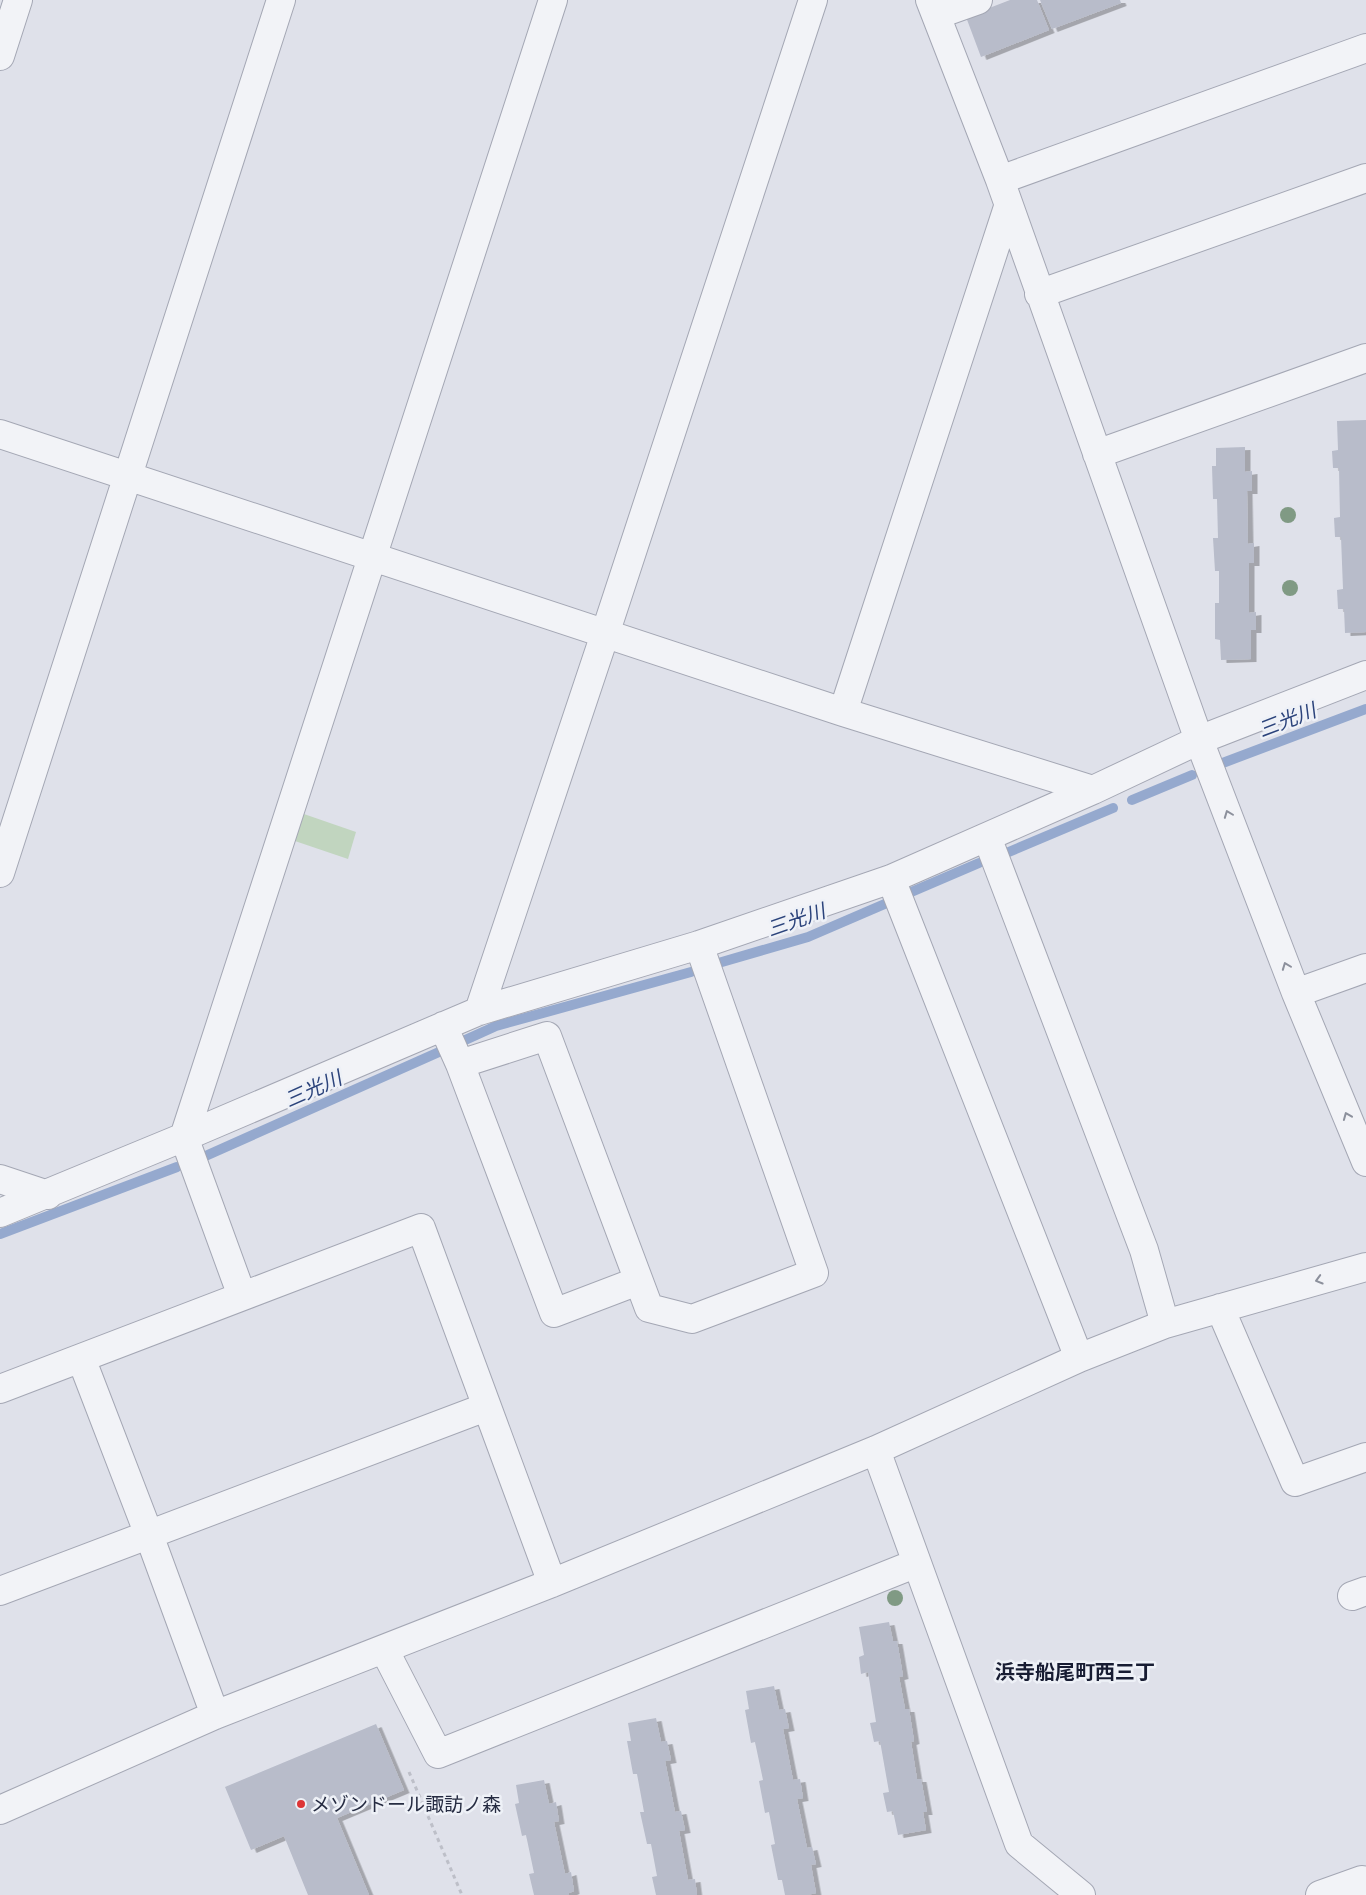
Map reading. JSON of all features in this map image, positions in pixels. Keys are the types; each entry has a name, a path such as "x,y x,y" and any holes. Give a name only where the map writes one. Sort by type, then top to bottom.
{"street":[{"path":"0,56 18,0"},
{"path":"0,873 282,0"},
{"path":"242,1296 186,1144 372,558 553,0"},
{"path":"479,1011 605,634 812,0"},
{"path":"978,0 933,8 1000,180 1008,207 1199,740 1296,993 1366,1162"},
{"path":"1000,180 1366,48"},
{"path":"1040,294 1366,178"},
{"path":"843,712 1008,207"},
{"path":"1097,454 1366,358"},
{"path":"0,434 843,712 1094,790"},
{"path":"0,1213 186,1144 479,1011 698,945 891,879 1094,790 1199,740 1366,675"},
{"path":"987,837 1144,1250 1166,1324"},
{"path":"891,879 1079,1358"},
{"path":"460,1064 547,1036 649,1308 692,1319 814,1273 698,945"},
{"path":"1296,993 1366,968"},
{"path":"443,1026 460,1064 554,1314 638,1281"},
{"path":"0,1179 48,1195"},
{"path":"0,1389 420,1228 552,1583"},
{"path":"0,1810 215,1715 552,1583 876,1450 1079,1358 1166,1324 1366,1267"},
{"path":"1220,1308 1295,1482 1366,1457"},
{"path":"81,1358 215,1715"},
{"path":"0,1591 486,1407"},
{"path":"876,1450 1019,1844 1081,1895"},
{"path":"384,1649 438,1754 917,1563"},
{"path":"1320,1895 1362,1880 1366,1882"}],"path":[{"path":"408,1768 462,1895"}],"green space":[{"path":"301,813 356,832 348,859 292,840"}],"building":[{"path":"1010,0 1037,0 1049,30 981,57 966,17"},
{"path":"1040,0 1120,0 1121,3 1052,29"},
{"path":"1366,420 1366,632 1345,633 1344,609 1338,609 1337,590 1343,589 1341,537 1335,537 1334,518 1340,517 1339,468 1333,468 1332,451 1338,450 1337,421"},
{"path":"1245,447 1245,472 1252,471 1252,491 1247,491 1248,544 1254,543 1254,563 1249,563 1249,613 1256,612 1256,630 1251,630 1251,659 1221,660 1220,640 1215,639 1215,603 1219,603 1219,571 1215,571 1213,538 1218,538 1217,499 1213,499 1212,466 1216,466 1216,448"},
{"path":"889,1622 893,1641 897,1641 903,1676 899,1677 905,1709 909,1709 914,1741 911,1742 917,1779 921,1779 927,1812 923,1812 926,1830 898,1835 893,1811 887,1812 883,1793 889,1792 880,1741 874,1742 870,1723 876,1722 868,1672 861,1674 859,1657 864,1655 859,1627"},
{"path":"774,1686 779,1710 785,1709 789,1728 783,1729 793,1780 800,1779 803,1798 797,1799 807,1848 812,1847 816,1864 811,1865 816,1893 807,1895 785,1895 782,1880 778,1880 771,1845 775,1844 769,1812 765,1813 759,1781 763,1780 755,1742 751,1743 745,1710 749,1709 746,1691"},
{"path":"656,1718 661,1742 667,1741 671,1760 665,1761 675,1812 681,1811 685,1830 679,1831 688,1880 695,1879 697,1895 656,1895 652,1877 657,1876 651,1844 647,1844 640,1812 644,1812 637,1774 633,1774 627,1741 631,1741 628,1723"},
{"name":"メゾンドール諏訪ノ森","path":"376,1724 404,1790 337,1818 369,1895 308,1895 284,1836 251,1850 225,1787"},
{"path":"544,1780 549,1804 556,1802 559,1821 554,1822 565,1874 571,1872 574,1891 569,1893 569,1895 534,1895 529,1874 534,1873 526,1835 522,1836 515,1804 519,1803 516,1785"}],"waterway":[{"name":"三光川","path":"1220,764 1366,709"},
{"name":"三光川","path":"1132,800 1192,775"},
{"name":"三光川","path":"1004,854 1113,808"},
{"name":"三光川","path":"909,893 979,863"},
{"name":"三光川","path":"715,964 808,937 887,903"},
{"name":"三光川","path":"463,1041 496,1026 691,972"},
{"name":"三光川","path":"201,1158 439,1052"},
{"name":"三光川","path":"0,1234 177,1167"}],"place":[{"name":"メゾンドール諏訪ノ森","path":"301,1804"}],"district":[{"name":"浜寺船尾町西三丁","path":"1075,1672"}]}
